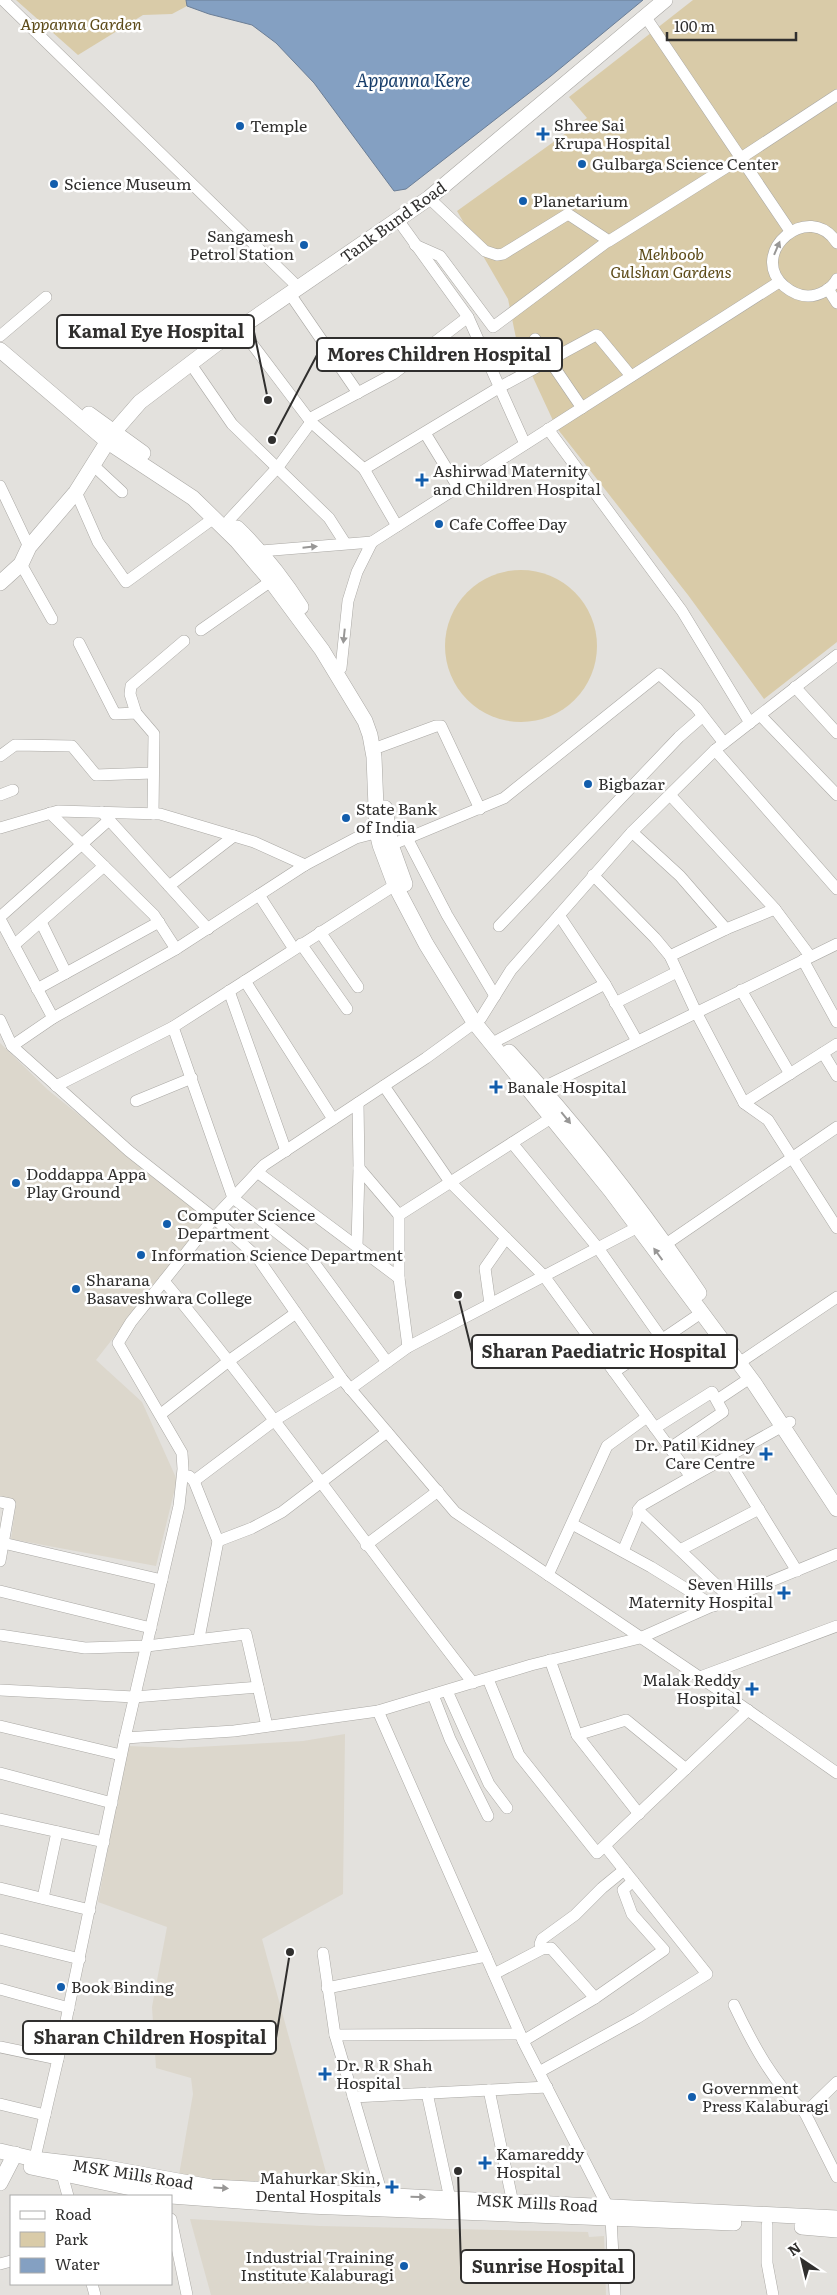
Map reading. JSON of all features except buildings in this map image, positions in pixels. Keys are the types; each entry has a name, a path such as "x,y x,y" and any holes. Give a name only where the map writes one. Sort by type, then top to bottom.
{"main road":[{"name":"Tank Bund Road","path":"21,564 29,547 76,492 110,438 140,402 190,363 429,198 665,0"},
{"path":"0,337 40,376 110,438 196,489 261,552 280,574 341,668 374,727 379,747 383,831 391,845 405,884 478,1020 542,1088 666,1244 742,1360 837,1496"},
{"path":"0,350 110,438 178,487 214,518 271,581 322,650 364,721 370,735 387,866 426,944 478,1020 551,1118 638,1227 701,1313 742,1360 750,1378 787,1424 837,1509"},
{"path":"0,583 21,564"},
{"path":"0,2183 5,2155"},
{"name":"MSK Mills Road","path":"5,2155 34,2163 62,2174 163,2195"},
{"name":"MSK Mills Road","path":"34,2163 102,2168 211,2187 385,2203 609,2212 837,2218"},
{"name":"MSK Mills Road","path":"172,2196 308,2206 450,2199 514,2208"},
{"name":"MSK Mills Road","path":"609,2212 837,2230"}],"street":[{"path":"3,0 295,291 358,393"},
{"path":"645,16 790,231"},
{"path":"415,245 441,257 493,327 608,241 741,158 837,95"},
{"path":"429,198 485,251 497,255 503,254 568,214 608,241"},
{"path":"398,220 468,317 525,444"},
{"path":"837,241 819,228 806,226 790,231 779,242 774,254 773,268 779,282 791,292 808,296 823,293 837,279"},
{"path":"261,552 372,542 779,282"},
{"path":"828,289 837,303"},
{"path":"0,337 46,297"},
{"path":"229,520 278,467 310,421 393,374 468,317"},
{"path":"240,328 310,421 364,469 397,526"},
{"path":"364,469 500,388 598,335 630,376"},
{"path":"535,339 582,408"},
{"path":"190,363 232,424 329,518 345,543"},
{"path":"548,429 682,611 750,723"},
{"path":"424,433 458,487"},
{"path":"94,466 122,492"},
{"path":"0,486 29,547"},
{"path":"76,492 98,542 126,582 214,518"},
{"path":"341,668 348,600 357,572 372,542"},
{"path":"21,564 52,619"},
{"path":"201,630 271,581"},
{"path":"153,814 154,734 136,712 130,694 131,686 184,641"},
{"path":"79,643 115,714 136,712"},
{"path":"34,2163 80,1959 121,1755 179,1506 183,1469 182,1454 161,1414 118,1343 131,1322 214,1218 257,1172 478,1020 511,970 632,832 720,746 837,655"},
{"path":"391,845 504,798 659,674 691,702 703,716 720,746 837,889"},
{"path":"795,687 837,733"},
{"path":"760,715 837,795"},
{"path":"499,926 679,737 703,716"},
{"path":"379,747 436,726 441,726 480,808"},
{"path":"0,756 15,745 72,746 96,776 153,773"},
{"path":"0,795 13,790"},
{"path":"670,796 774,909 806,958 837,1022"},
{"path":"0,828 58,811 105,816 160,814 254,842 305,865"},
{"path":"50,813 154,915 176,949"},
{"path":"53,1018 0,918 83,845 105,816"},
{"path":"105,816 208,929"},
{"path":"12,1046 53,1018 176,949 305,865 348,841 383,831"},
{"path":"632,832 680,876 726,929"},
{"path":"169,886 234,836"},
{"path":"407,838 447,915 495,996"},
{"path":"14,945 104,866"},
{"path":"593,875 656,938 670,956 696,1012 744,1103 768,1120 837,1228"},
{"path":"56,1086 173,1027 395,885"},
{"path":"259,895 297,947 347,1009"},
{"path":"670,956 726,929 774,909"},
{"path":"559,915 605,984 637,1041"},
{"path":"40,922 66,973"},
{"path":"37,989 159,922"},
{"path":"320,932 358,987"},
{"path":"542,1088 837,944"},
{"path":"615,1003 677,972"},
{"path":"245,981 333,1119"},
{"path":"498,1040 605,984"},
{"path":"742,990 790,1074"},
{"path":"230,991 286,1151"},
{"path":"0,1020 12,1046 129,1151 214,1218 257,1257 342,1379 455,1512 700,1677 837,1773"},
{"path":"173,1027 233,1198 312,1260 387,1362"},
{"path":"744,1103 837,1044"},
{"path":"823,1053 837,1076"},
{"path":"136,1101 192,1078"},
{"path":"384,1086 450,1182 544,1276 691,1477"},
{"path":"357,1246 358,1103"},
{"path":"399,1215 551,1118"},
{"path":"666,1244 837,1127"},
{"path":"512,1143 598,1248 662,1339"},
{"path":"359,1168 399,1215 398,1278 408,1347"},
{"path":"257,1172 398,1278"},
{"path":"350,1389 408,1347 638,1227"},
{"path":"490,1304 485,1268 506,1238"},
{"path":"164,1281 230,1360 366,1545 473,1683"},
{"path":"742,1360 837,1297"},
{"path":"161,1414 230,1360 296,1313"},
{"path":"614,1372 701,1313"},
{"path":"717,1400 750,1378"},
{"path":"194,1481 275,1420 342,1379"},
{"path":"655,1428 712,1392 723,1412 670,1448"},
{"path":"548,1575 607,1446 647,1417"},
{"path":"623,1551 638,1516 638,1510 642,1505 787,1424"},
{"path":"218,1541 252,1528 282,1512 387,1432"},
{"path":"727,1458 797,1571"},
{"path":"183,1469 194,1481 218,1541 199,1638"},
{"path":"366,1545 438,1492"},
{"path":"0,1502 10,1504 1,1552 162,1580"},
{"path":"680,1550 759,1509"},
{"path":"638,1510 730,1598"},
{"path":"572,1524 623,1551 714,1606"},
{"path":"125,1738 234,1731 378,1711 550,1660 640,1638 837,1554"},
{"path":"0,1591 151,1628"},
{"path":"700,1677 837,1626"},
{"path":"0,1635 85,1648 147,1646 199,1638 246,1634 267,1726"},
{"path":"550,1660 577,1734 639,1814"},
{"path":"488,1678 519,1755 597,1854 748,1710"},
{"path":"0,1690 134,1697 258,1687"},
{"path":"447,1691 489,1784 507,1808"},
{"path":"433,1695 450,1739 488,1816"},
{"path":"378,1711 522,2038 609,2212 616,2295"},
{"path":"577,1734 626,1720 686,1769"},
{"path":"0,1726 121,1755"},
{"path":"0,1773 112,1803"},
{"path":"0,1819 104,1842"},
{"path":"43,1898 57,1832"},
{"path":"539,2072 637,2018 707,1974 605,1846"},
{"path":"542,1949 540,1944 542,1939 575,1915 602,1888 624,1870"},
{"path":"335,2035 522,2038 596,1998 664,1950 632,1914 623,1890 633,1881"},
{"path":"0,1888 90,1910"},
{"path":"0,1939 80,1959"},
{"path":"494,1974 542,1949 551,1948 596,1998"},
{"path":"323,1953 335,2035 385,2203"},
{"path":"327,1988 486,1956"},
{"path":"0,1989 69,2008"},
{"path":"734,2005 755,2048 769,2070 784,2092 805,2113 837,2177"},
{"path":"0,2047 58,2059"},
{"path":"805,2113 837,2082"},
{"path":"353,2097 547,2087"},
{"path":"489,2090 514,2208"},
{"path":"427,2093 450,2199"},
{"path":"0,2104 45,2115"},
{"path":"62,2174 68,2195"},
{"path":"167,2179 168,2195"},
{"path":"172,2224 187,2295"},
{"path":"766,2225 767,2263 773,2295"}],"shaded area":[{"name":"Sharana Basaveshwara College","path":"0,1043 48,1090 207,1218 96,1360 142,1402 177,1480 156,1566 11,1539 16,1502 0,1498"},
{"path":"345,1734 343,1894 262,1939 330,2187 208,2181 179,2175 193,2094 191,2078 156,2068 152,2007 167,1927 98,1902 127,1746 179,1748 303,1741"},
{"name":"Industrial Training Institute Kalaburagi","path":"190,2219 320,2226 588,2232 589,2237 604,2236 606,2295 211,2295"}],"green space":[{"name":"Appanna Garden","path":"16,0 186,0 187,6 172,14 143,15 78,55"},
{"name":"Mehboob Gulshan Gardens","path":"693,0 837,0 837,642 764,699 688,595 556,427 517,343 508,299 457,211 587,118 569,97"},
{"path":"521,570 536,571 550,576 575,592 591,617 596,631 596,661 591,675 575,700 550,716 536,721 521,722 506,721 492,716 467,700 451,675 446,661 445,646 446,631 451,617 467,592 492,576 506,571"}],"water":[{"name":"Appanna Kere","path":"186,0 643,0 551,76 406,189 394,191 314,83 276,43 252,25 209,14 187,6"}],"place":[{"name":"Temple","path":"240,126"},
{"name":"Shree Sai Krupa Hospital","path":"543,134"},
{"name":"Gulbarga Science Center","path":"582,164"},
{"name":"Science Museum","path":"54,184"},
{"name":"Planetarium","path":"523,201"},
{"name":"Sangamesh Petrol Station","path":"304,245"},
{"name":"Kamal Eye Hospital","path":"268,400"},
{"name":"Mores Children Hospital","path":"272,440"},
{"name":"Ashirwad Maternity and Children Hospital","path":"422,480"},
{"name":"Cafe Coffee Day","path":"439,524"},
{"name":"Bigbazar","path":"588,784"},
{"name":"State Bank of India","path":"346,818"},
{"name":"Banale Hospital","path":"496,1087"},
{"name":"Doddappa Appa Play Ground","path":"16,1183"},
{"name":"Computer Science Department","path":"167,1224"},
{"name":"Information Science Department","path":"141,1255"},
{"name":"Sharana Basaveshwara College","path":"76,1289"},
{"name":"Sharan Paediatric Hospital","path":"458,1295"},
{"name":"Dr. Patil Kidney Care Centre","path":"766,1454"},
{"name":"Seven Hills Maternity Hospital","path":"784,1593"},
{"name":"Malak Reddy Hospital","path":"752,1689"},
{"name":"Sharan Children Hospital","path":"290,1952"},
{"name":"Book Binding","path":"61,1987"},
{"name":"Dr. R R Shah Hospital","path":"325,2074"},
{"name":"Government Press Kalaburagi","path":"692,2097"},
{"name":"Kamareddy Hospital","path":"485,2163"},
{"name":"Sunrise Hospital","path":"458,2171"},
{"name":"Mahurkar Skin, Dental Hospitals","path":"392,2187"},
{"name":"Industrial Training Institute Kalaburagi","path":"404,2266"}]}
